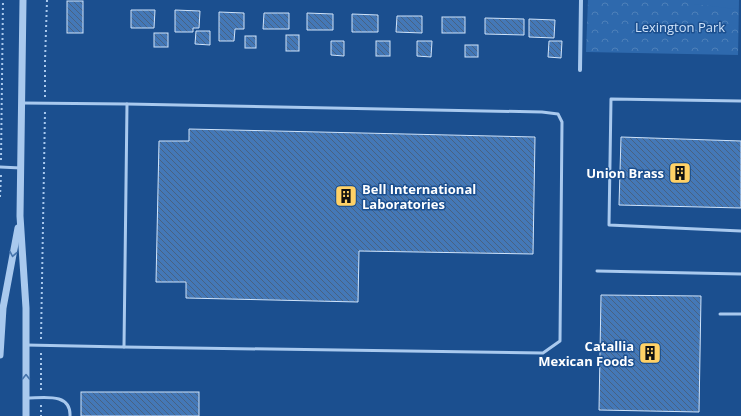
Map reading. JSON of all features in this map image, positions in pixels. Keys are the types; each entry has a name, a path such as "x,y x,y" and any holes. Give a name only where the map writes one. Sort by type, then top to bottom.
{"street":[{"path":"22,0 20,216 26,308 26,416"},
{"path":"580,70 581,0"},
{"path":"0,355 3,308 20,216"}],"lane":[{"path":"741,101 611,99 609,224 741,231"},
{"path":"22,103 534,112 558,114 562,122 560,341 543,353 26,345"},
{"path":"124,346 127,104"},
{"path":"0,167 21,168"},
{"path":"597,270 741,274"},
{"path":"720,314 741,314"},
{"path":"25,398 61,399 67,402 70,410 70,416"}],"path":[{"path":"0,198 2,0"},
{"path":"41,416 47,0"}],"green space":[{"name":"Lexington Park","path":"588,0 739,0 738,55 586,52"},
{"path":"688,0 736,0 736,9 694,4"}],"building":[{"path":"67,1 83,1 83,33 67,33"},
{"path":"131,10 155,10 154,28 131,28"},
{"path":"175,10 200,11 199,28 193,28 193,32 175,32"},
{"path":"219,12 244,13 244,29 235,29 234,41 219,41"},
{"path":"264,13 289,13 289,29 263,29"},
{"path":"307,13 333,14 333,30 307,30"},
{"path":"352,14 378,15 378,32 352,32"},
{"path":"397,16 422,16 422,33 396,32"},
{"path":"442,17 465,17 465,33 442,33"},
{"path":"485,18 524,19 524,35 485,34"},
{"path":"529,19 555,20 554,38 529,37"},
{"path":"196,31 210,31 210,45 195,44"},
{"path":"154,33 168,33 168,47 154,47"},
{"path":"286,35 299,35 299,51 286,51"},
{"path":"245,36 256,36 256,48 245,48"},
{"path":"331,41 344,41 344,56 331,55"},
{"path":"376,41 390,41 390,56 376,56"},
{"path":"417,41 432,41 431,57 417,56"},
{"path":"549,41 562,41 561,58 548,57"},
{"path":"465,45 478,45 478,57 465,57"},
{"name":"Bell International Laboratories","path":"189,129 535,137 533,254 359,251 358,302 186,298 186,282 156,282 159,141 189,141"},
{"name":"Union Brass","path":"621,137 741,141 741,208 619,205"},
{"name":"Catallia Mexican Foods","path":"601,295 701,296 699,412 599,410"},
{"path":"81,392 199,392 199,416 81,416"}],"place":[{"name":"Union Brass","path":"680,173"},
{"name":"Bell International Laboratories","path":"346,196"},
{"name":"Catallia Mexican Foods","path":"650,353"}]}
